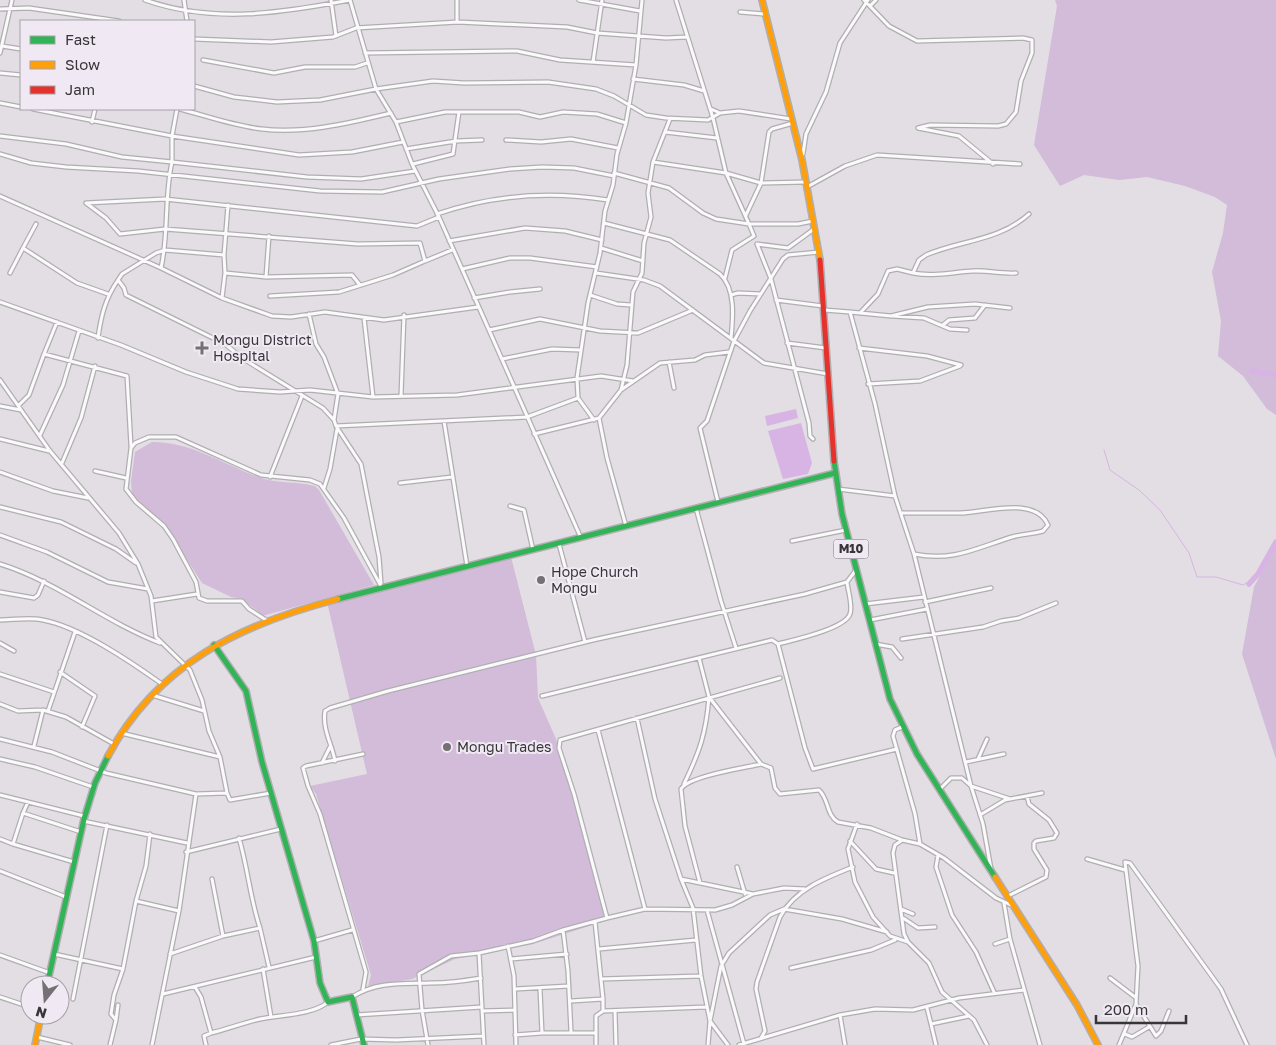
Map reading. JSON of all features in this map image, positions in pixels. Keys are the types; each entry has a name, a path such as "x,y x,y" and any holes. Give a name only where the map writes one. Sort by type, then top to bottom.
{"main road":[{"name":"M10","path":"762,0 802,160 819,252 834,473 846,530 890,699 902,727 1077,1005 1098,1045"},
{"path":"50,974 84,819 100,771 121,733 150,695 186,664 214,645 238,631 266,620 382,586 534,551 834,473"},
{"path":"214,645 246,691 271,793 314,941 320,983 328,1002 352,997 364,1045"},
{"path":"35,1045 39,1025"}],"street":[{"path":"0,53 12,0"},
{"path":"145,0 186,12 275,14 331,2 350,0 356,28 376,89 396,122 415,171 422,182 462,269 581,538"},
{"path":"184,0 187,20"},
{"path":"457,0 457,22"},
{"path":"579,0 602,1 640,11"},
{"path":"594,420 578,398 577,378 584,329 601,248 608,200 618,148 626,123 636,65 642,0"},
{"path":"676,0 714,118 726,173 746,215 771,279 809,423 810,436 813,439"},
{"path":"802,160 806,134 826,92 840,43 867,2 876,0"},
{"path":"592,62 602,1"},
{"path":"331,2 336,36"},
{"path":"867,2 889,26 917,41 1005,38 1032,40 1032,53 1021,81 1016,112 1006,124 998,126 930,125 918,128 959,136 993,164"},
{"path":"0,9 11,7 111,20"},
{"path":"740,12 765,14"},
{"path":"195,38 265,42 336,36 356,28 457,22 568,27 597,33 687,37"},
{"path":"1,46 20,48"},
{"path":"365,53 517,51 560,60 636,65"},
{"path":"203,60 274,73 305,67 350,68 368,63"},
{"path":"0,73 20,75"},
{"path":"633,79 684,85 704,91"},
{"path":"195,86 234,98 277,102 320,100 376,89 433,81 464,83 548,82 596,89 646,115 691,120 714,118 720,113"},
{"path":"0,103 20,107"},
{"path":"38,110 172,136 299,155 352,152 403,142"},
{"path":"92,122 96,110"},
{"path":"161,268 165,250 169,175 172,162 172,136 178,110"},
{"path":"182,110 237,125 264,129 333,126 391,113"},
{"path":"711,110 720,113 750,111 792,121"},
{"path":"396,122 434,114 459,112 519,112 540,117 562,112 580,112 597,114 626,123"},
{"path":"412,164 453,154 459,112"},
{"path":"621,390 627,365 628,333 633,292 640,279 646,234 651,217 648,193 653,162 670,119"},
{"path":"746,215 761,183 771,130 792,121"},
{"path":"664,132 717,138"},
{"path":"0,136 66,144 122,157 307,177 361,179 415,171"},
{"path":"506,140 541,142 571,139 618,148"},
{"path":"406,149 456,141 482,140"},
{"path":"0,154 48,165 104,171 138,171 274,187 329,191 382,192 422,182 510,169 574,168 614,174 669,188 703,213 716,219 749,224 798,224 814,221"},
{"path":"653,162 726,173 761,183 806,184 845,166 877,155 993,164 1020,164"},
{"path":"0,196 144,260 222,298 272,316 291,317 336,312 384,320 478,308"},
{"path":"425,261 420,242 358,244 165,229 120,234 106,218 86,203 136,199 169,200 417,226 467,205 511,198 575,196 608,200"},
{"path":"222,298 228,205"},
{"path":"913,273 919,260 926,255 1000,233 1017,224 1029,214"},
{"path":"604,223 670,240 680,245 725,278"},
{"path":"10,273 36,224"},
{"path":"449,241 525,228 565,230 602,240"},
{"path":"757,244 788,248 815,228"},
{"path":"266,277 269,236"},
{"path":"718,502 700,428 707,420 732,340 731,295 725,278 732,250 754,236"},
{"path":"23,248 77,283 108,294"},
{"path":"601,248 643,261"},
{"path":"732,340 788,255 788,248"},
{"path":"98,338 101,314 108,294 122,274 144,260 165,250 224,255"},
{"path":"270,296 339,292 393,275 452,250"},
{"path":"788,255 819,252"},
{"path":"462,269 510,258 530,258 597,267"},
{"path":"860,313 878,294 888,271 897,269 913,273 944,274 975,271 1002,274 1016,273"},
{"path":"225,272 266,277 352,275 360,285"},
{"path":"596,272 640,279 660,286 764,363 828,374"},
{"path":"118,280 124,288 126,295 225,344 236,354 323,408 334,420 362,464 379,557 382,586"},
{"path":"474,298 498,293 540,289"},
{"path":"731,295 738,293 761,294"},
{"path":"590,296 617,304 631,305"},
{"path":"776,300 899,318 924,318 956,330 967,330"},
{"path":"0,302 229,387 295,391 310,390 373,397 457,395 516,389 577,378 601,376 633,381"},
{"path":"891,316 940,306 985,305 1010,308"},
{"path":"943,325 949,320 974,318 985,305"},
{"path":"489,330 540,319 584,329 628,333 644,332 693,310"},
{"path":"850,312 868,384 876,404 895,496 914,554 971,786 980,815 991,870"},
{"path":"309,314 316,344 328,366 338,394 334,420"},
{"path":"401,396 404,316"},
{"path":"364,318 373,397"},
{"path":"19,406 30,395 57,322"},
{"path":"40,435 63,385 79,331"},
{"path":"787,344 826,348"},
{"path":"860,348 927,356 960,365 920,381 868,384"},
{"path":"502,359 552,349 581,350"},
{"path":"534,434 599,418 621,390 660,363 695,360 705,355 729,352"},
{"path":"44,354 127,376 131,446 126,478 128,492 164,526 182,553 196,582 197,594 202,600 242,602 266,620"},
{"path":"669,362 674,388"},
{"path":"62,463 81,418 95,366"},
{"path":"0,380 50,451 119,533 138,564 152,601 153,628 156,637 186,664 196,685 220,757 230,800 271,793"},
{"path":"270,477 302,396"},
{"path":"337,427 527,417 578,398"},
{"path":"0,406 22,410"},
{"path":"599,418 607,458 626,526"},
{"path":"444,421 467,567"},
{"path":"324,488 330,469 337,427"},
{"path":"131,446 149,437 176,437 188,440 247,470 270,477 310,480 324,488 382,586"},
{"path":"0,439 50,451"},
{"path":"95,471 126,478"},
{"path":"0,472 53,491 89,498"},
{"path":"400,483 452,477"},
{"path":"837,488 895,496"},
{"path":"510,506 524,510 534,551"},
{"path":"0,507 60,522 75,528 116,549 138,564"},
{"path":"696,508 736,648"},
{"path":"901,513 960,513 1017,508 1034,513 1044,519 1048,525 1043,531 1013,536 969,552 933,558 914,554"},
{"path":"792,541 846,530"},
{"path":"0,535 47,552 108,582 149,590"},
{"path":"559,544 584,642"},
{"path":"0,564 44,581 125,629 162,644"},
{"path":"335,761 330,746 324,713 330,708 388,691 584,642 805,594 847,582 857,570"},
{"path":"0,592 34,598 38,596 44,581"},
{"path":"778,644 815,634 846,619 851,611 847,582"},
{"path":"925,602 991,588"},
{"path":"152,601 197,594"},
{"path":"865,604 924,597"},
{"path":"902,640 1019,618 1056,603"},
{"path":"870,620 927,609"},
{"path":"0,620 40,619 75,632 134,663 162,684"},
{"path":"48,711 75,632"},
{"path":"542,696 772,640 778,644 805,748 813,770 897,749"},
{"path":"0,643 14,651"},
{"path":"875,644 892,646 901,658"},
{"path":"699,658 709,697 706,726 701,749 681,789 681,799 700,884"},
{"path":"60,672 95,696 82,727"},
{"path":"0,674 54,692"},
{"path":"607,918 559,744 565,737 598,730 780,678"},
{"path":"150,695 204,711"},
{"path":"709,697 761,764 770,768 775,788 780,794 816,789 826,798 833,819 857,824 902,840 920,844 1004,903 1015,906"},
{"path":"0,704 18,711 43,710 66,717 115,744"},
{"path":"34,746 43,710"},
{"path":"637,718 656,799 693,908 706,1007 710,1021 728,1045"},
{"path":"902,727 893,732 915,814 920,844"},
{"path":"598,730 645,909"},
{"path":"121,733 220,757"},
{"path":"0,739 34,746 100,771 196,794 227,793"},
{"path":"978,759 987,739"},
{"path":"321,764 330,746"},
{"path":"363,754 303,768 305,779 320,814 352,930 366,972 364,989"},
{"path":"966,762 1004,754"},
{"path":"0,759 35,767 94,787"},
{"path":"684,784 761,764"},
{"path":"940,790 948,780 955,777 966,779 971,786 1010,799"},
{"path":"152,1045 179,911 187,843 196,794"},
{"path":"980,815 997,804 1010,799 1042,794"},
{"path":"0,795 107,825 187,843"},
{"path":"1008,896 1046,877 1047,870 1034,849 1034,843 1054,838 1057,833 1049,820 1029,804 1027,796"},
{"path":"13,844 28,802"},
{"path":"23,813 81,832"},
{"path":"857,824 848,849 855,882 870,913 895,940"},
{"path":"73,999 107,825"},
{"path":"186,852 281,829"},
{"path":"116,1020 111,1014 114,995 123,969 136,901 146,866 150,834"},
{"path":"240,838 250,879 251,901 260,928 269,967"},
{"path":"0,839 74,862"},
{"path":"902,840 896,845 893,853 894,873 904,934 908,942 929,964 939,988 970,1016 980,1030 987,1045"},
{"path":"850,841 876,869 894,873"},
{"path":"938,855 936,867 952,915 976,952 994,992"},
{"path":"1087,859 1125,870"},
{"path":"1119,1045 1136,1004 1138,964 1130,894 1125,870 1126,862 1130,864 1221,989 1247,1045"},
{"path":"737,867 745,894"},
{"path":"761,1039 765,1031 757,993 757,982 770,940 784,909 805,888 853,867"},
{"path":"0,871 66,897"},
{"path":"212,879 222,936"},
{"path":"682,879 745,894 784,888 805,888"},
{"path":"428,1045 419,983 420,972 451,956 479,953 534,942 563,930 645,909 693,908 707,910 732,905 753,894"},
{"path":"136,901 179,911"},
{"path":"1004,903 1010,939 1040,1045"},
{"path":"708,1045 710,1021 721,966 729,953 770,915 784,909 842,919 887,932"},
{"path":"901,909 914,914"},
{"path":"707,910 744,1045"},
{"path":"902,918 918,928 935,927"},
{"path":"595,922 599,949 603,1011"},
{"path":"169,954 222,936 260,928"},
{"path":"314,941 352,930"},
{"path":"563,930 567,954 571,1032"},
{"path":"995,944 1010,939"},
{"path":"599,949 696,940"},
{"path":"791,968 871,950 895,940 908,942"},
{"path":"508,946 514,989 516,1045"},
{"path":"479,953 484,1045"},
{"path":"54,954 123,969"},
{"path":"511,959 567,954"},
{"path":"0,955 50,974"},
{"path":"162,994 316,957"},
{"path":"264,969 270,1017"},
{"path":"601,979 701,976"},
{"path":"352,997 364,989 400,982 457,982 481,978"},
{"path":"1110,978 1136,997"},
{"path":"514,989 569,986"},
{"path":"195,987 201,997 211,1033"},
{"path":"540,988 542,1033"},
{"path":"739,1045 840,1015 875,1009 913,1010 994,992 1024,990"},
{"path":"0,997 20,1004"},
{"path":"570,1001 603,999"},
{"path":"206,1045 204,1036 211,1033 270,1017 292,1015 322,1007 328,1002"},
{"path":"1136,1004 1154,1035 1158,1035 1169,1011"},
{"path":"110,1045 118,1005"},
{"path":"596,1045 596,1016 603,1011 706,1007"},
{"path":"927,1008 936,1045"},
{"path":"356,1015 422,1010 515,1010"},
{"path":"615,1012 616,1045"},
{"path":"840,1015 845,1045"},
{"path":"931,1024 970,1016"},
{"path":"1125,1034 1132,1037 1149,1028"},
{"path":"515,1035 571,1032 596,1033"},
{"path":"331,1045 362,1039 396,1040 483,1036"},
{"path":"37,1037 70,1045"}],"shaded area":[{"path":"1055,0 1276,0 1276,415 1267,409 1243,376 1218,356 1221,321 1212,272 1223,233 1227,205 1215,197 1185,186 1147,177 1119,180 1084,175 1060,186 1034,145 1057,6"},
{"path":"796,409 798,418 767,426 765,416"},
{"path":"801,423 812,463 808,474 783,479 768,431"},
{"path":"152,442 167,443 195,450 267,480 315,486 374,585 262,616 243,599 231,597 202,583 166,527 145,509 132,494 131,481 135,452"},
{"path":"1276,545 1276,759 1242,654 1254,587"},
{"path":"511,557 536,655 538,698 556,739 608,920 533,944 455,959 412,979 368,987 371,975 316,794 310,786 367,774 327,602"}],"waterway":[{"path":"1252,371 1276,375"},
{"path":"1104,450 1110,470 1139,490 1160,510 1189,553 1197,577 1216,577 1243,585 1276,567"},
{"path":"1249,584 1258,574 1276,542"}],"traffic: fast":[{"path":"834,461 842,514 890,699 917,754 995,877"},
{"path":"338,599 835,473"},
{"path":"214,645 246,691 262,762 314,941 320,983 328,1002 352,997 364,1045"},
{"path":"49,975 84,819 95,783 108,756"}],"traffic: slow":[{"path":"762,0 802,160 820,260"},
{"path":"108,756 128,724 151,696 177,672 205,652 236,635 268,621 338,599"},
{"path":"995,877 1077,1005 1098,1045"},
{"path":"35,1045 39,1025"}],"traffic: jam":[{"path":"820,260 834,461"}],"place":[{"name":"Mongu District Hospital","path":"202,348"},
{"name":"Hope Church Mongu","path":"541,580"},
{"name":"Mongu Trades","path":"447,747"}]}
